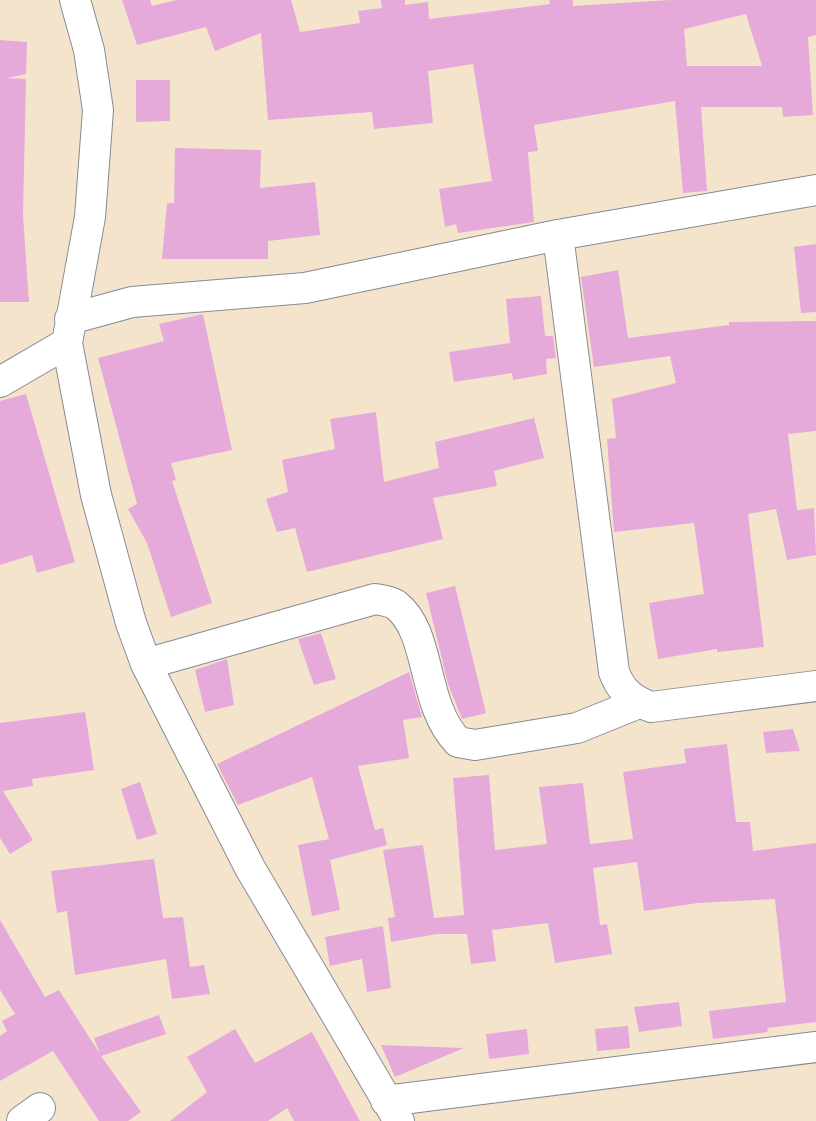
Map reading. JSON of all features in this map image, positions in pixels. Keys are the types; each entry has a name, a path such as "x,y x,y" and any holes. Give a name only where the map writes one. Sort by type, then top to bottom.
{"street":[{"path":"75,0 89,50 98,110 90,217 68,331 96,495 146,664 250,869 392,1111 816,1047"},
{"path":"0,382 68,331 132,303 304,288 558,236 816,190"},
{"path":"558,236 614,672 619,685 639,703 651,707 816,686"},
{"path":"146,664 375,599 394,603 411,622 439,716 458,742 475,745 577,728 639,703"}],"building":[{"path":"122,0 150,0 152,6 176,0 291,0 300,32 360,23 358,11 382,8 381,0 405,0 405,5 428,2 429,19 550,4 549,0 573,0 573,6 671,0 816,0 816,35 808,37 813,115 783,117 782,107 701,107 707,191 683,193 675,101 534,125 538,151 528,152 534,222 458,233 456,224 445,227 439,189 492,181 473,64 428,71 433,123 374,129 372,112 268,120 261,33 215,51 206,27 137,45","holes":["746,14 762,66 687,66 684,29"]},
{"path":"0,40 27,42 26,74 7,78 26,79 23,215 29,302 0,302"},
{"path":"136,80 170,80 170,121 136,122"},
{"path":"175,148 261,150 260,188 315,182 320,235 268,241 268,259 162,259 167,203 174,203"},
{"path":"816,244 816,312 801,313 794,247"},
{"path":"618,270 628,338 729,325 729,322 816,321 816,431 788,434 797,510 814,508 816,555 787,560 776,509 748,514 764,647 717,652 717,649 658,659 649,603 704,594 694,523 614,532 607,439 616,438 612,399 676,383 670,356 594,367 581,277"},
{"path":"541,296 545,336 553,336 556,358 546,359 547,374 513,380 512,373 454,382 449,352 510,343 506,299"},
{"path":"203,314 232,450 171,463 176,480 172,481 212,603 171,617 147,543 128,509 137,504 98,358 164,341 159,324"},
{"path":"26,394 75,562 37,573 32,555 0,565 0,401"},
{"path":"376,412 384,482 439,468 435,442 534,418 544,458 494,471 497,486 433,498 443,539 307,572 295,528 277,532 266,499 288,492 282,460 335,449 330,419"},
{"path":"455,586 486,713 462,719 448,684 426,593"},
{"path":"321,633 336,679 314,685 298,639"},
{"path":"227,659 234,705 205,712 195,670"},
{"path":"409,672 422,717 403,720 409,758 358,766 375,830 383,828 387,845 330,860 340,910 312,916 298,845 329,839 312,777 238,805 217,764"},
{"path":"85,712 94,770 32,779 33,786 3,791 33,840 10,854 0,838 0,723"},
{"path":"793,729 800,751 766,753 763,732"},
{"path":"727,744 736,822 750,822 753,851 816,843 816,1022 713,1039 709,1011 786,1002 775,899 698,903 644,911 637,862 593,868 600,925 607,924 612,954 555,963 548,923 492,930 496,961 471,964 467,934 437,934 391,942 388,918 395,917 383,850 423,845 434,918 464,915 453,778 489,775 495,850 547,844 539,787 583,783 590,844 633,839 623,772 686,763 684,749"},
{"path":"140,782 157,834 137,840 121,789"},
{"path":"154,859 163,918 183,917 190,967 204,965 210,994 172,999 166,959 75,975 67,911 57,913 51,871"},
{"path":"0,920 45,997 59,990 100,1054 94,1038 159,1015 166,1034 101,1056 141,1112 128,1121 99,1121 53,1051 0,1081 0,1036 7,1031 2,1021 15,1014 0,990"},
{"path":"383,926 391,988 367,992 362,959 330,966 325,937"},
{"path":"679,1002 682,1026 639,1032 634,1007"},
{"path":"628,1026 630,1048 597,1051 595,1029"},
{"path":"235,1029 255,1063 312,1032 360,1121 294,1121 287,1108 268,1121 170,1121 207,1092 187,1057"},
{"path":"527,1029 529,1054 489,1059 486,1034"},
{"path":"381,1045 464,1048 395,1077"}]}
